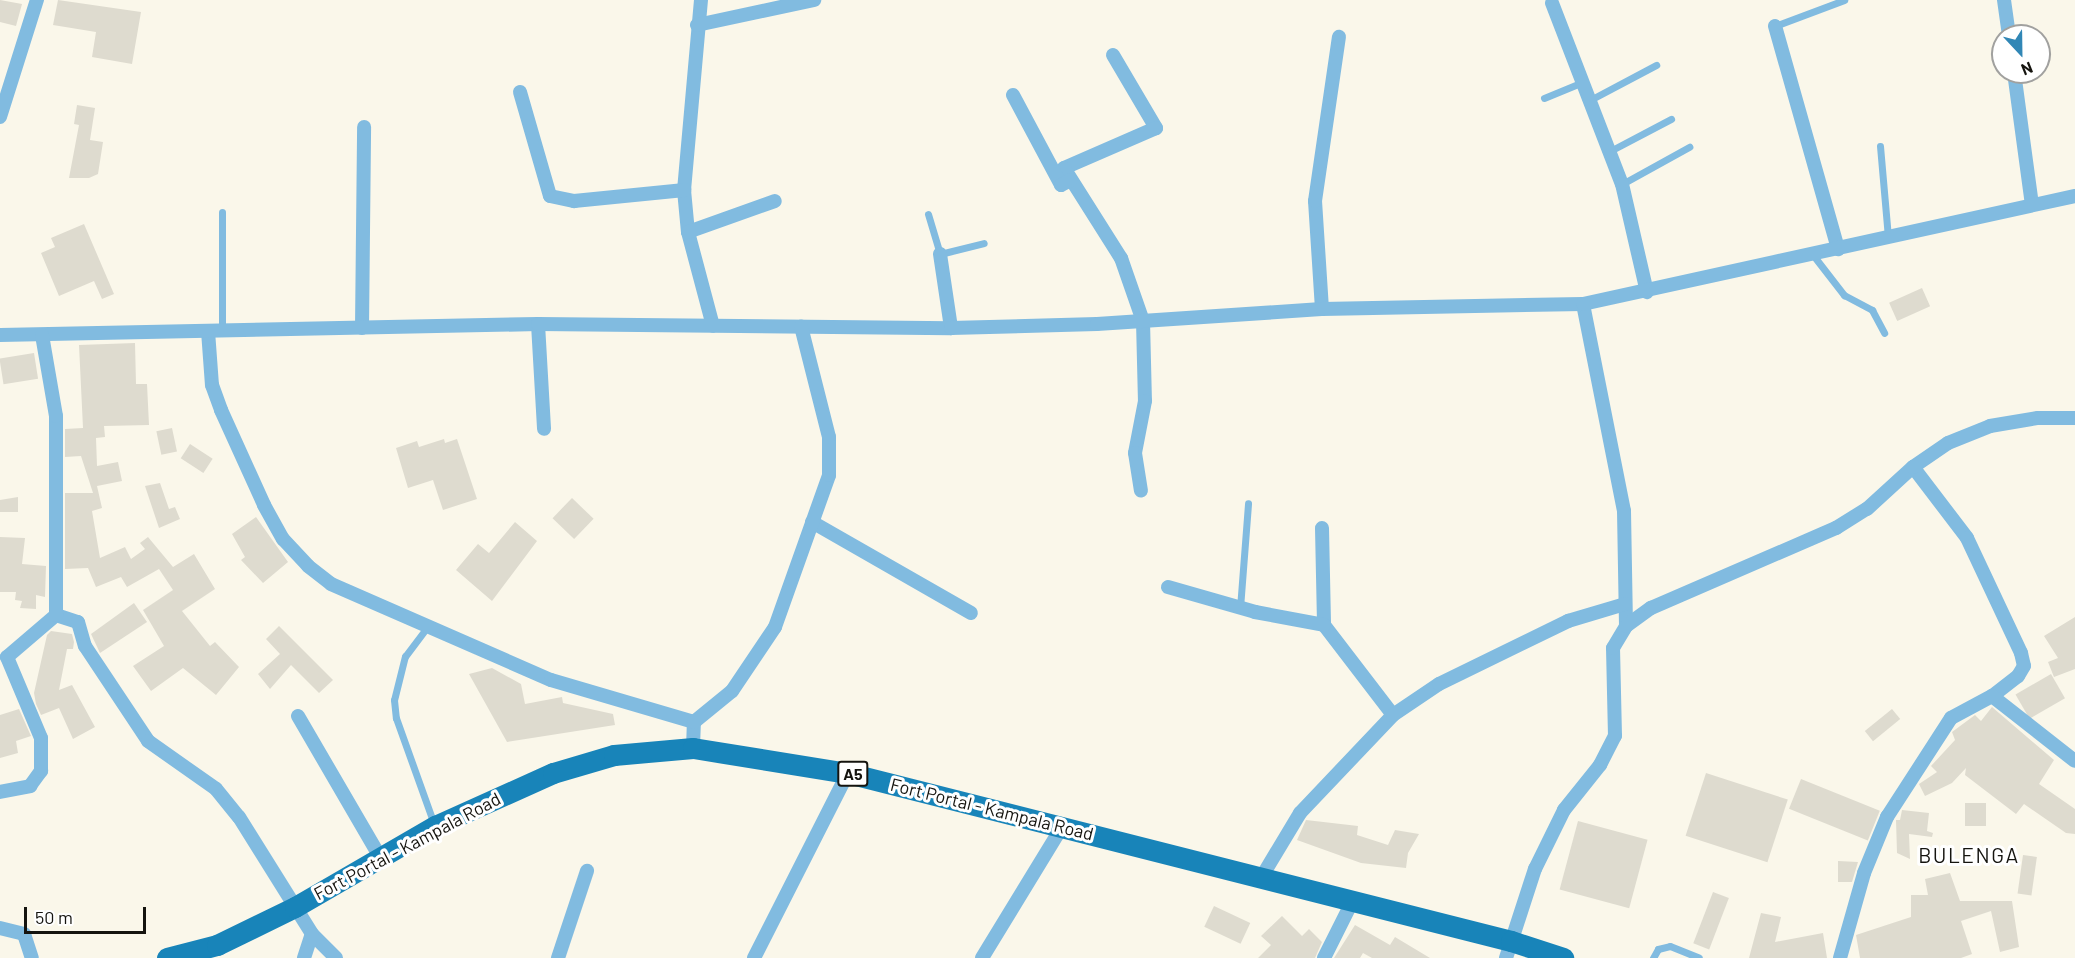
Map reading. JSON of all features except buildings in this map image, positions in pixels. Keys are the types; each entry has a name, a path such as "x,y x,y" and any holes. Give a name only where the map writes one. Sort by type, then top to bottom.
{"main road":[{"name":"Fort Portal - Kampala Road","path":"167,958 217,945 295,907 435,826 553,773 614,755 693,748 848,773 1352,902 1509,950 1563,958"}],"street":[{"path":"0,117 37,0"},
{"path":"701,0 684,190 688,232 713,326"},
{"path":"697,25 814,0"},
{"path":"2004,0 2007,24"},
{"path":"1556,2 1583,82 1622,183 1647,292"},
{"path":"1774,26 1838,249"},
{"path":"1322,309 1315,201 1339,37"},
{"path":"1113,55 1156,128 1064,168 1121,258 1143,321 1144,401 1135,453 1141,491"},
{"path":"2016,84 2032,205"},
{"path":"520,92 550,196 574,201 684,190"},
{"path":"1013,95 1061,185 1071,180"},
{"path":"363,328 364,128"},
{"path":"0,335 538,324 951,328 1143,321 1322,309 1583,304 1647,292 2075,196"},
{"path":"688,232 775,201"},
{"path":"940,254 951,328"},
{"path":"1583,304 1624,511 1626,626"},
{"path":"538,324 544,429"},
{"path":"693,748 694,722 732,691 776,627 829,475 829,437 801,326"},
{"path":"208,331 212,385 221,410 283,539 331,584 551,680 694,722"},
{"path":"42,334 56,416 56,615"},
{"path":"1509,950 1534,869 1564,810 1600,765 1615,736 1613,648 1626,626 1652,608 1836,528 1867,508 1913,467 1948,443 1990,426 2038,418 2075,418"},
{"path":"1840,958 1863,873 1887,817 1951,718 1992,696 2018,676 2024,666 2021,653 1967,538 1913,467"},
{"path":"812,522 971,613"},
{"path":"1322,528 1324,624 1393,715"},
{"path":"1168,587 1240,608 1324,624"},
{"path":"1261,878 1300,813 1393,715 1439,684 1557,627 1625,604"},
{"path":"0,792 30,786 41,771 41,738 3,659 56,615"},
{"path":"56,615 78,622 86,646 148,741 216,789 239,817 312,934 336,958"},
{"path":"1992,696 2075,761"},
{"path":"298,716 380,857"},
{"path":"753,958 848,773"},
{"path":"982,958 1062,826"},
{"path":"558,958 587,871"},
{"path":"1324,958 1352,902"},
{"path":"0,928 24,934 32,958"},
{"path":"304,958 312,934"}],"lane":[{"path":"1774,26 1844,0"},
{"path":"1590,100 1656,66"},
{"path":"1544,98 1583,82"},
{"path":"1610,151 1671,119"},
{"path":"1880,146 1888,238"},
{"path":"1622,183 1689,147"},
{"path":"222,212 222,331"},
{"path":"927,214 940,254 984,243"},
{"path":"1813,255 1844,295 1872,310 1884,333"},
{"path":"1240,608 1248,503"},
{"path":"428,627 405,656 394,700 396,718 435,826"},
{"path":"1653,958 1658,949 1670,946 1699,958"}],"district":[{"name":"BULENGA","path":"1969,855"}]}
